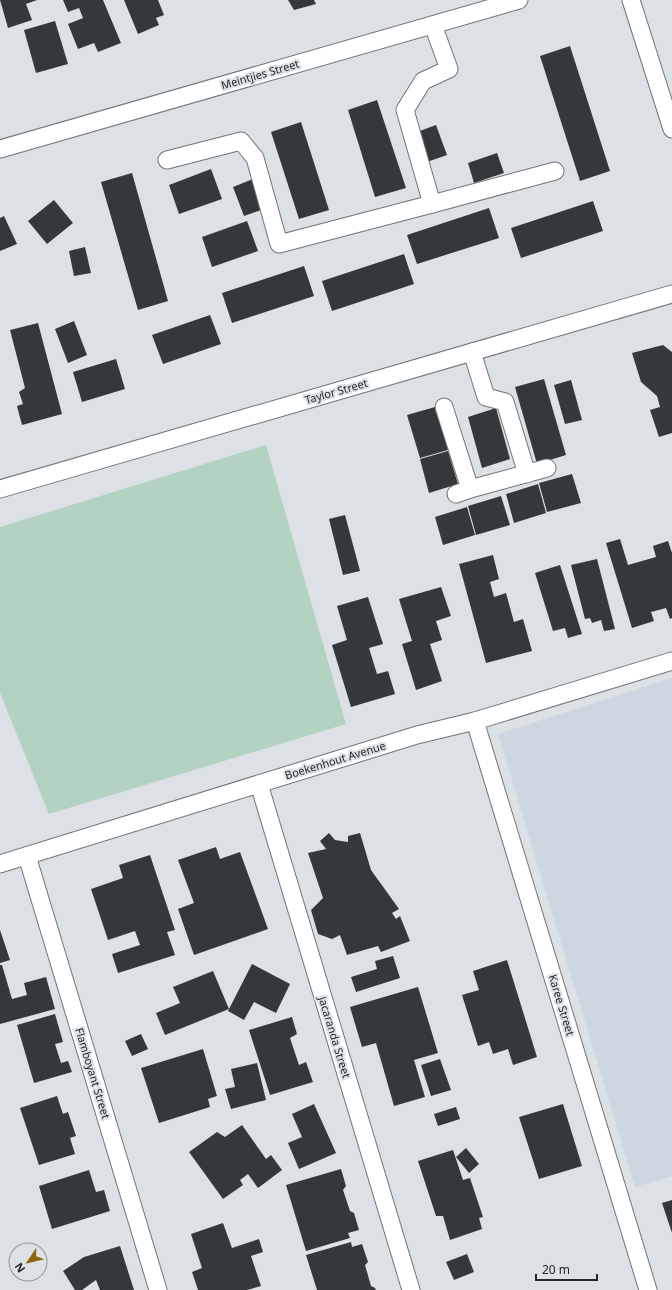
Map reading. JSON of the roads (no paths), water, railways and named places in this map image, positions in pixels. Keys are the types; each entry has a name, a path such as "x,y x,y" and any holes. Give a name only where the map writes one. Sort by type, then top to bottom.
{"street":[{"name":"Meintjies Street","path":"0,149 519,0"},
{"path":"631,0 672,129"},
{"path":"432,204 405,110 423,81 449,69 433,25"},
{"path":"167,160 241,141 255,158 279,244 555,171"},
{"name":"Taylor Street","path":"0,489 672,294"},
{"path":"472,352 486,397 505,402 527,474"},
{"path":"444,407 463,492 547,468"},
{"name":"Boekenhout Avenue","path":"0,864 417,735 475,721 672,661"},
{"name":"Karee Street","path":"475,721 648,1290"},
{"name":"Jacaranda Street","path":"259,784 411,1290"},
{"name":"Flamboyant Street","path":"27,856 158,1290"}]}
